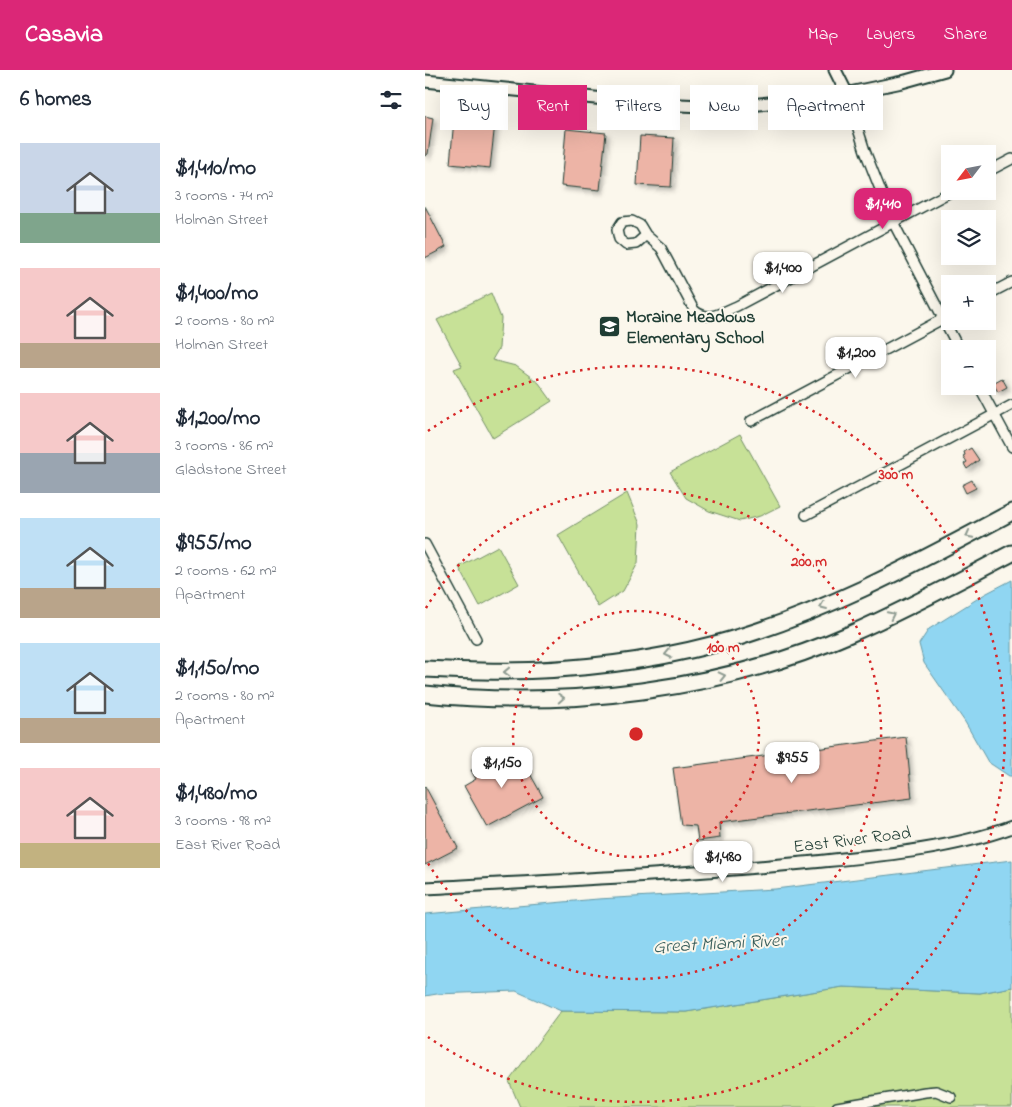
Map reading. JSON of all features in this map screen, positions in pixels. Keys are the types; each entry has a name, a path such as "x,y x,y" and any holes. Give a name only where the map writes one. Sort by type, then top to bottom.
{"highway":[{"path":"425,669 487,672 592,666 649,658 716,643 762,629 833,602 941,550 1012,512"},
{"path":"425,694 491,699 558,698 646,690 721,676 784,658 849,635 1012,552"}],"street":[{"path":"835,70 842,85"},
{"path":"883,86 945,70"},
{"path":"425,81 655,104 745,106 768,103"},
{"path":"859,130 893,222 941,306"},
{"path":"996,168 1012,160"},
{"path":"646,235 661,248 695,310 699,314 709,317 737,306 941,197"},
{"path":"996,290 1012,282"},
{"path":"751,421 941,320"},
{"path":"984,395 1012,447"},
{"path":"806,516 1012,405"},
{"path":"425,544 476,640"},
{"name":"East River Road","path":"425,888 687,873 830,860 931,847 975,839 1012,827"},
{"path":"837,1107 925,1092 936,1092 951,1097"}],"green space":[{"path":"491,293 501,318 499,348 492,360 516,366 539,383 552,401 493,438 454,369 462,366 437,320"},
{"path":"740,434 780,506 760,516 740,521 709,511 686,498 670,472"},
{"path":"627,493 640,524 638,563 623,591 598,607 558,535"},
{"path":"498,546 519,584 480,606 459,567"},
{"path":"843,987 980,993 1012,987 1012,1107 520,1107 509,1081 561,1011 686,1012"}],"water":[{"path":"1012,580 1012,776 1009,776 988,762 965,722 924,663 919,644 929,629 985,594"},
{"name":"Great Miami River","path":"1012,860 1012,987 980,993 843,987 686,1012 561,1011 516,991 425,996 425,914 598,899 775,889"}],"building":[{"path":"425,116 433,118 428,154 425,156"},
{"path":"453,130 494,130 490,168 450,164"},
{"path":"566,130 606,133 600,190 561,186"},
{"path":"640,136 674,138 671,187 637,185"},
{"path":"425,206 446,247 425,258"},
{"path":"1002,378 1007,387 998,392 996,381"},
{"path":"971,448 979,460 967,469 964,464 967,462 963,456 965,455 964,452"},
{"path":"972,480 976,488 966,493 962,485"},
{"path":"906,737 912,798 719,822 720,838 698,841 696,826 681,825 673,768"},
{"path":"501,753 506,764 520,756 543,797 487,827 464,786 476,779 471,770"},
{"path":"425,786 458,848 425,865"}],"place":[{"name":"Moraine Meadows Elementary School","path":"610,326"}]}
